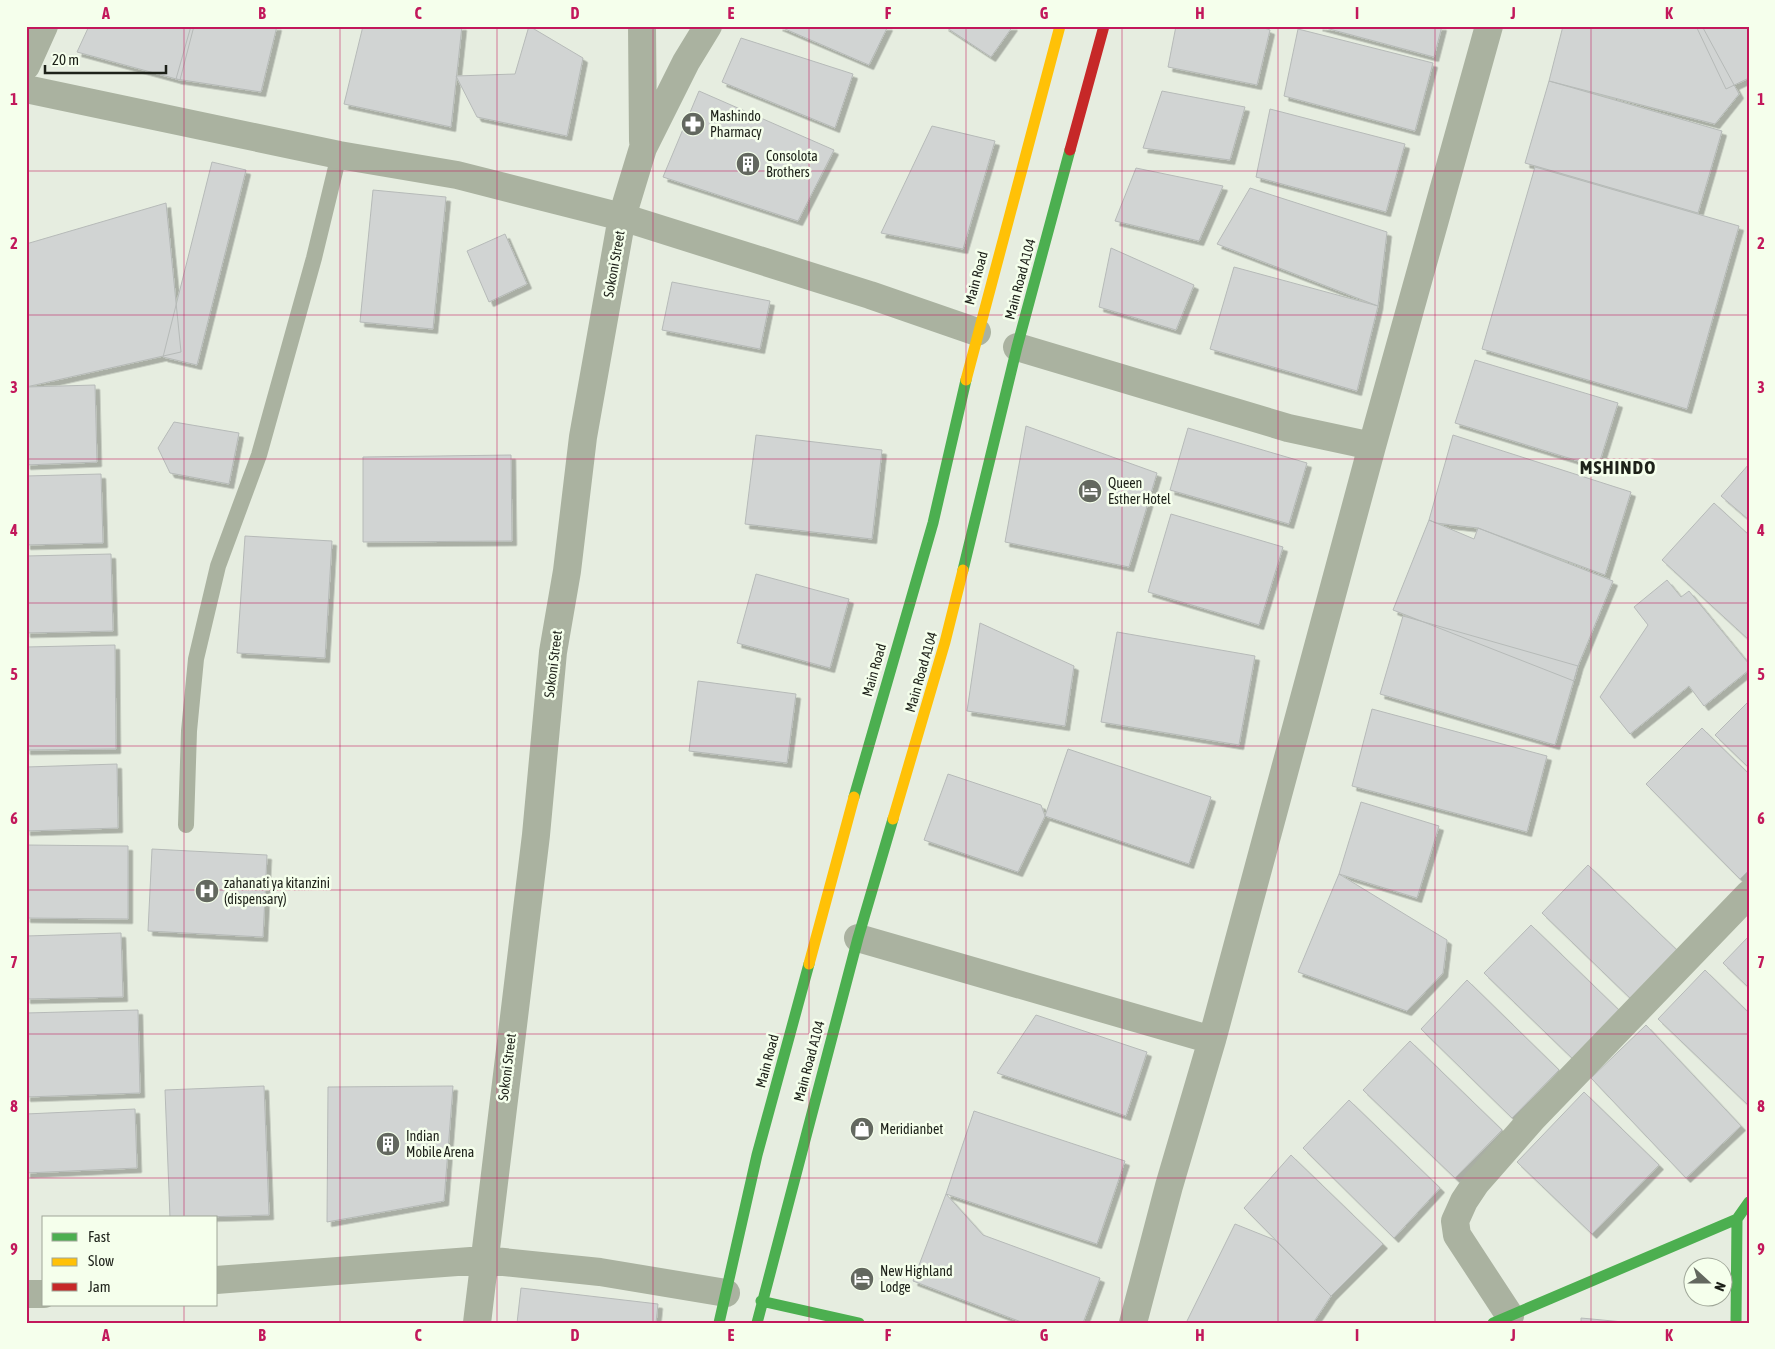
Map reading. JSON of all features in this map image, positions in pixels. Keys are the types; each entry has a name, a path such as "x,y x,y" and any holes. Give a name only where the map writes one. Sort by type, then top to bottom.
{"main road":[{"name":"Main Road","path":"719,1323 757,1155 880,703 933,523 977,332 1060,26"},
{"name":"Main Road A104","path":"757,1323 761,1301 858,938 946,642 1017,347 1104,26"},
{"path":"1736,1323 1738,1219 1749,1202"},
{"path":"1502,1319 1605,1278 1657,1252 1738,1219"},
{"path":"761,1301 859,1323"}],"street":[{"path":"26,66 44,26"},
{"path":"642,26 643,148"},
{"name":"Sokoni Street","path":"477,1323 536,835 553,652 567,571 583,437 622,217 643,148 686,62 708,26"},
{"path":"1133,1323 1169,1186 1212,1040 1372,446 1489,26"},
{"path":"26,89 89,100 339,155 457,175 622,217 870,294 977,332"},
{"path":"1017,347 1288,428 1372,446"},
{"path":"1502,1319 1457,1235 1454,1221 1464,1201 1476,1183 1533,1118 1749,894"},
{"path":"858,938 1212,1040"},
{"path":"218,1280 484,1260 600,1272 726,1293"},
{"path":"26,1294 42,1294"}],"lane":[{"path":"186,825 189,731 198,650 218,566 260,455 314,258 339,155"}],"building":[{"path":"89,26 194,26 180,80 77,52"},
{"path":"191,26 277,26 261,92 176,79"},
{"path":"363,26 462,26 451,127 344,104"},
{"path":"529,26 583,58 567,136 477,117 456,76 515,74"},
{"path":"778,26 888,26 869,65"},
{"path":"944,26 1013,26 991,57"},
{"path":"1176,26 1259,26 1270,30 1257,85 1168,67"},
{"path":"1318,26 1442,26 1434,57"},
{"path":"1563,26 1702,26 1739,94 1715,124 1549,81"},
{"path":"1696,26 1749,26 1749,78 1726,89"},
{"path":"1298,29 1433,63 1415,131 1284,96"},
{"path":"741,38 853,74 835,128 722,82"},
{"path":"1549,81 1722,131 1698,213 1525,163"},
{"name":"Consolota Brothers","path":"699,91 834,150 798,221 663,177"},
{"path":"1162,91 1245,107 1230,160 1143,148"},
{"path":"1270,109 1405,144 1386,212 1256,177"},
{"path":"932,126 995,141 963,249 881,233"},
{"path":"212,162 246,170 197,365 163,357"},
{"path":"1535,167 1739,226 1687,409 1482,349"},
{"path":"1136,168 1223,186 1199,241 1115,221"},
{"path":"1250,188 1387,232 1378,306 1217,244"},
{"path":"373,190 446,197 433,329 360,322"},
{"path":"166,203 181,352 26,387 26,244"},
{"path":"505,234 527,284 489,302 467,251"},
{"path":"1111,248 1194,285 1176,330 1099,307"},
{"path":"1234,267 1378,306 1357,391 1210,349"},
{"path":"672,282 770,301 760,349 662,330"},
{"path":"1475,360 1618,403 1598,467 1455,423"},
{"path":"95,385 97,462 26,465 26,387"},
{"path":"174,422 239,433 229,484 170,473 158,448"},
{"name":"Queen Esther Hotel","path":"1026,426 1157,473 1129,567 1005,542"},
{"path":"1188,428 1307,463 1289,524 1170,490"},
{"path":"756,435 882,450 872,539 745,524"},
{"path":"1453,435 1631,492 1605,575 1478,528 1436,523 1429,520"},
{"path":"511,455 512,541 363,542 363,457"},
{"path":"1749,464 1749,520 1721,496"},
{"path":"101,474 103,543 26,545 26,476"},
{"path":"1714,503 1749,535 1749,640 1662,560"},
{"path":"1171,514 1283,547 1259,625 1148,592"},
{"path":"1429,520 1474,539 1478,528 1613,581 1578,666 1574,681 1393,610"},
{"path":"245,536 332,541 325,658 237,653"},
{"path":"111,554 113,631 26,633 26,556"},
{"path":"756,574 849,599 830,668 737,643"},
{"path":"1667,580 1681,597 1689,591 1749,664 1749,670 1704,706 1689,686 1630,734 1600,697 1648,625 1634,607"},
{"path":"1403,616 1578,666 1555,745 1380,694"},
{"path":"980,623 1074,666 1065,726 967,711"},
{"path":"1117,632 1255,656 1239,745 1101,722"},
{"path":"115,645 116,749 26,750 26,647"},
{"path":"698,681 796,694 787,763 689,751"},
{"path":"1749,701 1749,768 1715,735"},
{"path":"1372,709 1547,756 1527,832 1352,786"},
{"path":"1702,728 1749,774 1749,870 1740,879 1646,784"},
{"path":"1068,749 1211,797 1189,864 1045,816"},
{"path":"117,764 118,828 26,831 26,767"},
{"path":"948,774 1041,805 1045,816 1018,872 924,840"},
{"path":"1361,802 1439,826 1417,898 1339,874"},
{"path":"26,845 128,846 128,919 26,918"},
{"name":"zahanati ya kitanzini (dispensary)","path":"152,849 267,855 263,937 148,931"},
{"path":"1588,865 1680,953 1633,1001 1542,913"},
{"path":"1339,874 1447,940 1443,973 1407,1011 1298,972"},
{"path":"1531,925 1623,1014 1576,1062 1484,973"},
{"path":"121,933 123,997 26,999 26,936"},
{"path":"1749,936 1749,988 1723,963"},
{"path":"1705,970 1749,1013 1749,1106 1658,1019"},
{"path":"1467,980 1559,1070 1512,1118 1421,1029"},
{"path":"138,1010 140,1093 26,1097 26,1013"},
{"path":"1036,1015 1147,1052 1126,1116 997,1073"},
{"path":"1646,1025 1741,1126 1686,1178 1591,1078"},
{"path":"1410,1041 1502,1130 1455,1178 1363,1090"},
{"path":"264,1086 269,1215 170,1216 165,1090"},
{"name":"Indian Mobile Arena","path":"453,1086 444,1201 327,1222 328,1087"},
{"path":"1584,1092 1659,1165 1592,1234 1517,1162"},
{"path":"1349,1100 1440,1188 1394,1238 1303,1148"},
{"path":"135,1109 137,1168 26,1173 26,1114"},
{"path":"974,1111 1125,1161 1097,1244 946,1194"},
{"path":"1291,1155 1383,1244 1331,1296 1244,1208"},
{"path":"946,1194 983,1235 1100,1278 1083,1323 1024,1323 913,1281"},
{"path":"1235,1224 1275,1240 1331,1296 1313,1323 1186,1323"},
{"path":"521,1288 658,1304 656,1323 517,1323"},
{"path":"1581,1318 1634,1323 1581,1323"}],"traffic: fast":[{"path":"963,570 1017,347 1070,150"},
{"path":"854,797 933,523 966,380"},
{"path":"757,1323 858,938 893,819"},
{"path":"719,1323 757,1155 809,964"},
{"path":"1736,1323 1737,1219 1749,1202"},
{"path":"1493,1323 1737,1219"},
{"path":"761,1301 859,1323"}],"traffic: slow":[{"path":"966,380 1060,26"},
{"path":"893,819 945,642 963,570"},
{"path":"809,964 854,797"}],"traffic: jam":[{"path":"1070,150 1104,26"}],"place":[{"name":"Mashindo Pharmacy","path":"693,124"},
{"name":"Consolota Brothers","path":"748,164"},
{"name":"Queen Esther Hotel","path":"1090,491"},
{"name":"zahanati ya kitanzini (dispensary)","path":"207,891"},
{"name":"Meridianbet","path":"862,1129"},
{"name":"Indian Mobile Arena","path":"388,1144"},
{"name":"New Highland Lodge","path":"862,1279"}],"district":[{"name":"MSHINDO","path":"1618,467"}]}
